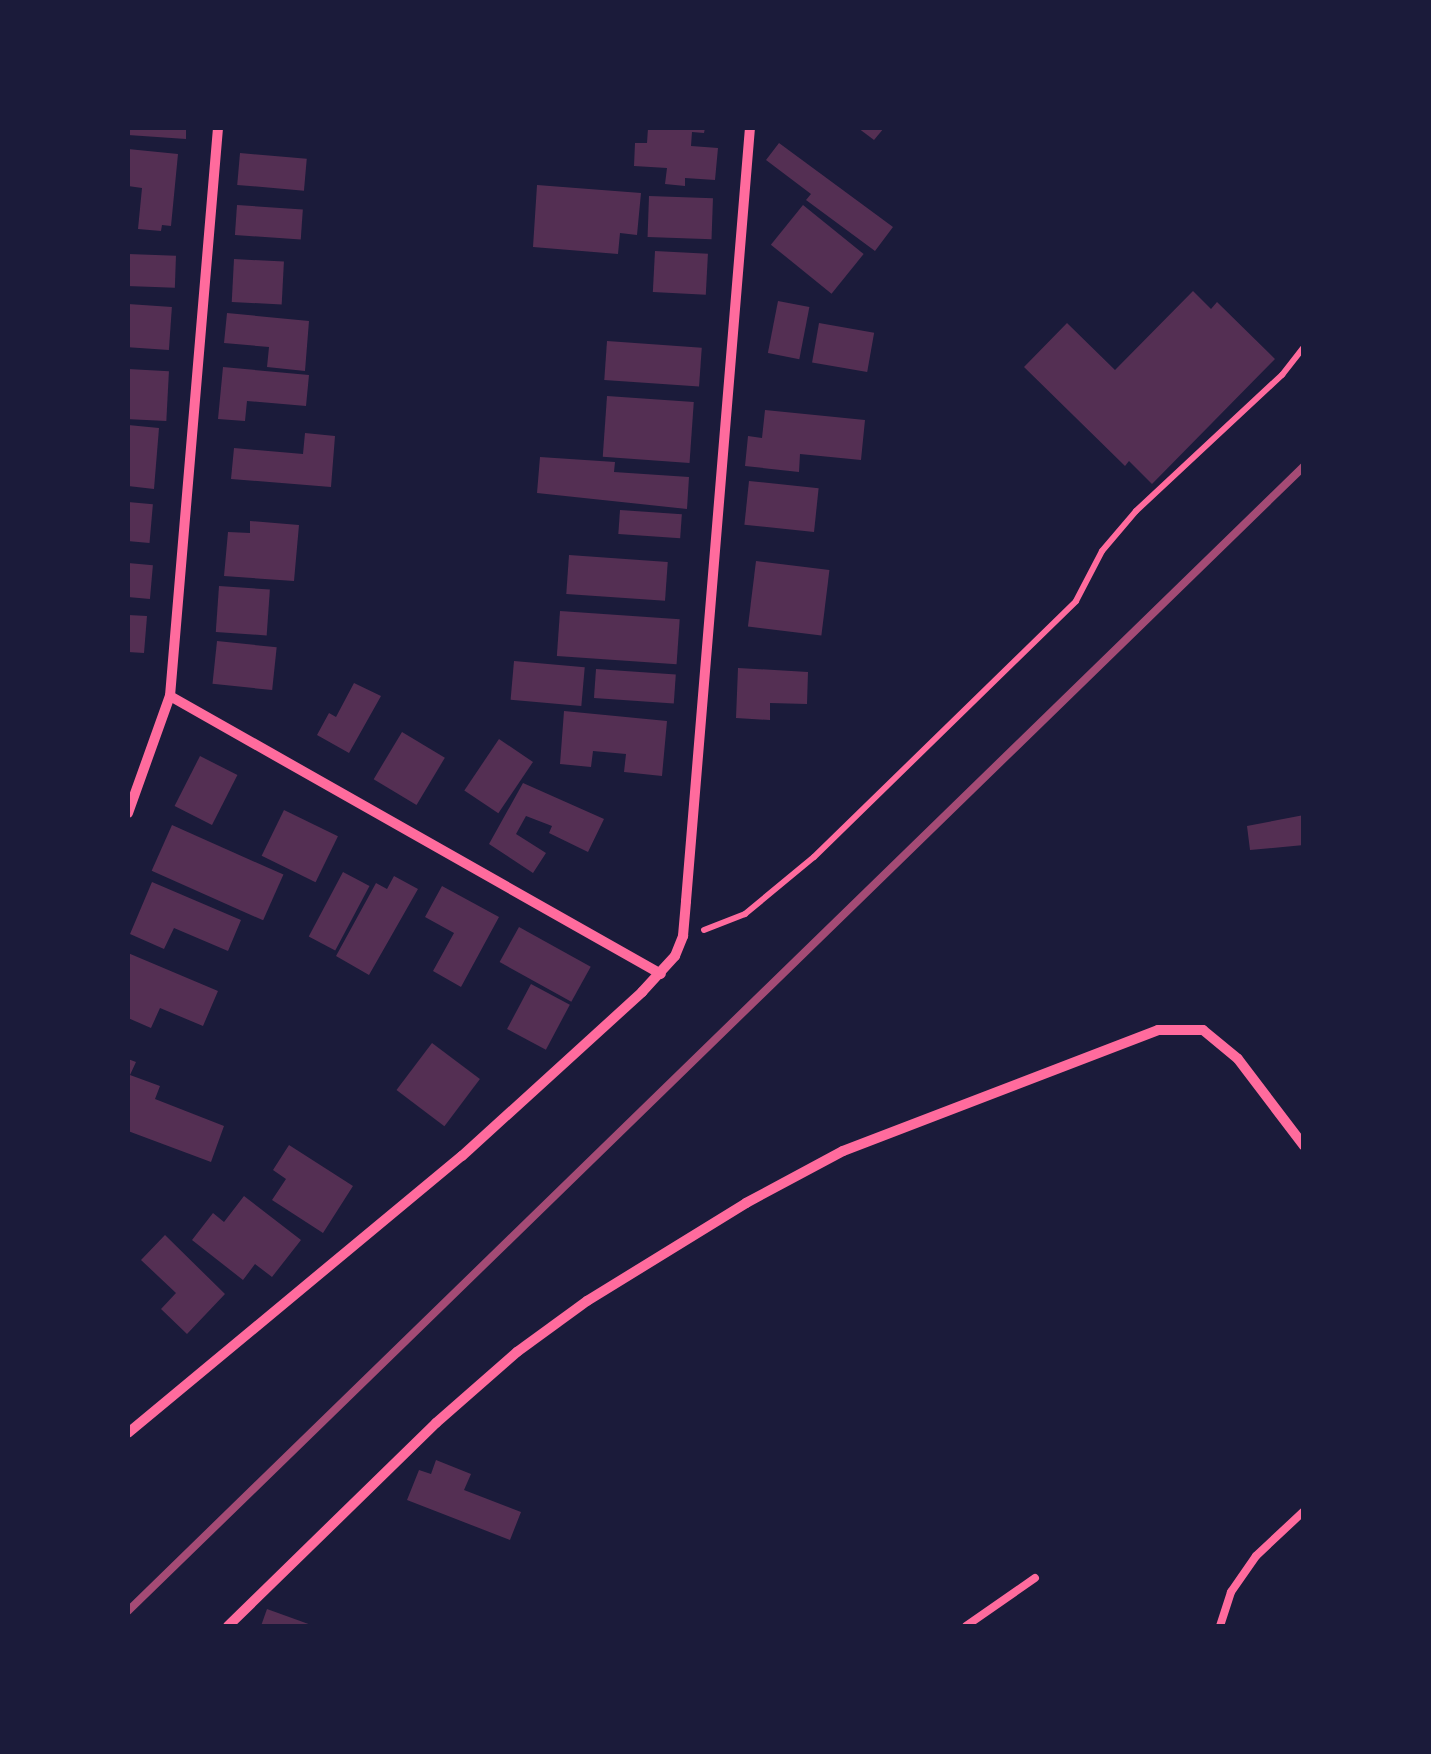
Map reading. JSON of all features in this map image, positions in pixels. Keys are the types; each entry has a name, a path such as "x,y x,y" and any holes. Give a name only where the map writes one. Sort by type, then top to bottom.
{"street":[{"path":"128,813 170,696 218,128"},
{"path":"128,1434 462,1156 661,974 683,936 750,128"},
{"path":"170,696 661,974"},
{"path":"228,1626 436,1423 517,1352 603,1291 746,1203 843,1151 1158,1030 1203,1030 1238,1059 1304,1146"}],"lane":[{"path":"1220,1626 1232,1592 1256,1556 1304,1511"},
{"path":"966,1626 1035,1578"}],"path":[{"path":"683,936 744,914 814,858 1076,601 1102,550 1136,511 1282,375 1304,347"}],"building":[{"path":"128,128 186,128 186,139 128,135"},
{"path":"648,128 705,128 704,133 692,132 691,146 718,148 715,180 685,178 685,186 665,184 667,168 634,166 635,143 647,143"},
{"path":"858,128 884,128 874,140"},
{"path":"779,143 893,227 875,251 806,200 811,194 766,160"},
{"path":"128,149 178,154 171,226 162,225 161,231 138,229 142,188 128,186"},
{"path":"240,153 307,159 304,191 237,185"},
{"path":"537,185 641,193 637,235 620,233 618,254 533,247"},
{"path":"649,196 713,198 712,239 648,237"},
{"path":"237,205 303,210 301,240 235,235"},
{"path":"803,205 864,254 832,294 771,245"},
{"path":"655,251 708,254 706,295 653,292"},
{"path":"128,254 176,256 175,288 128,286"},
{"path":"234,259 284,262 282,305 232,302"},
{"path":"1193,291 1211,309 1217,302 1275,359 1152,484 1129,461 1125,466 1024,367 1067,323 1115,370"},
{"path":"778,301 809,307 799,359 768,353"},
{"path":"128,304 172,307 169,350 128,347"},
{"path":"227,313 309,321 305,371 267,367 269,347 224,343"},
{"path":"819,323 874,333 867,372 812,362"},
{"path":"607,341 702,348 699,387 604,380"},
{"path":"223,367 309,375 306,406 247,401 245,421 218,419"},
{"path":"128,369 169,371 166,421 128,419"},
{"path":"607,396 694,402 690,463 603,457"},
{"path":"765,410 865,420 861,460 800,454 799,472 745,466 748,436 762,438"},
{"path":"128,425 159,428 154,489 128,486"},
{"path":"305,433 335,436 331,487 231,479 234,448 303,454"},
{"path":"540,457 615,462 614,472 689,477 687,509 537,493"},
{"path":"749,481 819,488 814,532 744,525"},
{"path":"128,502 153,504 150,543 128,541"},
{"path":"620,510 682,514 680,538 618,534"},
{"path":"250,521 299,525 294,581 224,576 228,532 250,533"},
{"path":"569,555 668,562 665,601 566,594"},
{"path":"756,561 829,570 821,636 748,627"},
{"path":"128,563 153,565 150,599 128,597"},
{"path":"219,586 270,590 267,635 216,632"},
{"path":"560,611 680,619 677,664 557,656"},
{"path":"128,615 147,616 144,653 128,652"},
{"path":"217,641 277,647 272,690 213,684"},
{"path":"514,661 585,667 581,706 511,700"},
{"path":"738,668 808,672 807,704 770,703 770,720 736,718"},
{"path":"596,669 676,675 674,704 594,698"},
{"path":"354,683 381,696 349,753 317,735 329,713 336,717"},
{"path":"564,711 667,721 662,776 624,772 626,754 593,751 591,767 560,764"},
{"path":"402,732 445,758 417,805 374,779"},
{"path":"499,739 533,762 498,813 464,790"},
{"path":"200,756 237,775 212,825 175,806"},
{"path":"523,783 604,819 588,852 549,833 552,826 526,816 516,834 546,853 533,873 489,844"},
{"path":"284,810 338,836 316,882 262,856"},
{"path":"1304,815 1304,845 1250,850 1247,826"},
{"path":"172,825 283,875 263,920 152,871"},
{"path":"343,872 369,886 335,951 309,936"},
{"path":"394,876 418,889 369,975 336,956 376,883 387,889"},
{"path":"152,882 241,920 228,951 174,928 164,949 130,934"},
{"path":"442,886 499,917 461,987 433,971 454,933 425,917"},
{"path":"519,927 591,967 571,1002 500,962"},
{"path":"128,953 218,991 203,1026 160,1008 151,1028 128,1018"},
{"path":"531,984 570,1005 546,1050 507,1029"},
{"path":"432,1043 480,1079 444,1126 396,1090"},
{"path":"128,1059 136,1062 130,1075 160,1086 155,1099 224,1126 211,1162 128,1131"},
{"path":"289,1145 353,1186 323,1233 272,1200 286,1179 273,1170"},
{"path":"244,1196 301,1240 272,1277 255,1264 243,1280 192,1240 213,1213 224,1222"},
{"path":"165,1235 225,1294 187,1334 161,1309 176,1293 141,1260"},
{"path":"436,1460 471,1474 464,1490 521,1512 510,1540 407,1500 419,1470 431,1474"},
{"path":"267,1609 314,1626 261,1626"}],"railway":[{"path":"128,1611 1304,466"}]}
